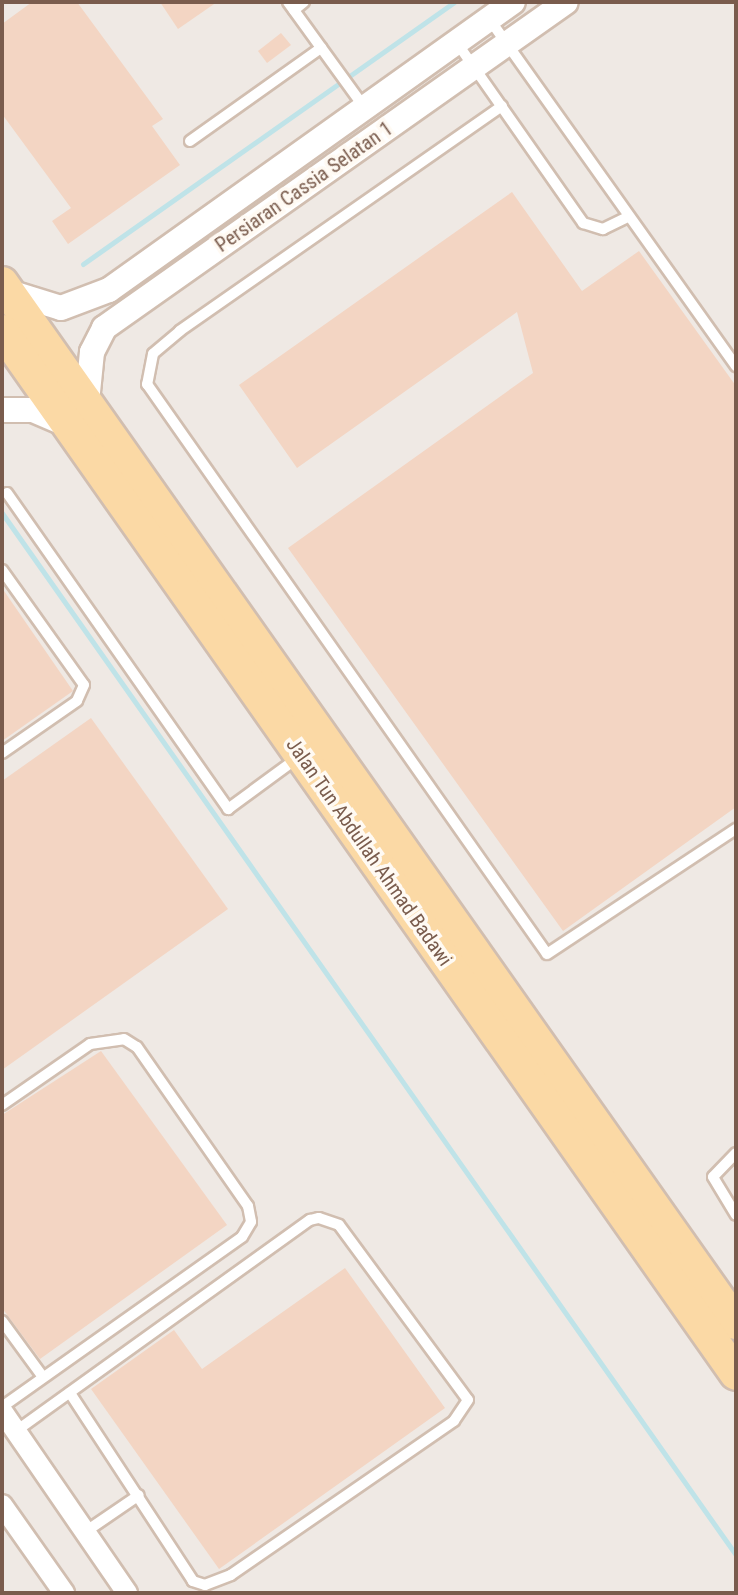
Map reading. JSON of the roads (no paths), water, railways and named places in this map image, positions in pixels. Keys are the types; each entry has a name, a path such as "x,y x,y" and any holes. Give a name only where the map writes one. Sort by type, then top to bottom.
{"main road":[{"name":"Jalan Tun Abdullah Ahmad Badawi","path":"6,288 77,413 301,755 736,1374"},
{"name":"Jalan Tun Abdullah Ahmad Badawi","path":"2,331 77,413 736,1323"}],"street":[{"name":"Persiaran Cassia Selatan 1","path":"6,288 51,307 91,300 360,101 456,42 513,2"},
{"name":"Persiaran Cassia Selatan 1","path":"77,413 92,352 104,328 566,2"},
{"path":"2,410 77,413"},
{"path":"2,1409 9,1436 85,1532 127,1593"},
{"path":"2,1505 64,1593"}],"lane":[{"path":"304,2 291,6 360,101"},
{"path":"489,19 736,366"},
{"path":"456,42 583,223 603,229 628,217"},
{"path":"190,141 321,48"},
{"path":"502,106 180,331 153,354 147,384 547,954 736,829"},
{"path":"7,493 228,809 301,755"},
{"path":"2,570 84,685 77,701 2,753"},
{"path":"2,1105 90,1044 124,1039 137,1047 251,1213 242,1237 2,1409"},
{"path":"736,1153 713,1177 736,1215"},
{"path":"9,1436 70,1393 319,1218 339,1225 468,1400 454,1421 215,1585 193,1581 70,1393"},
{"path":"2,1321 43,1377"},
{"path":"85,1532 139,1495"}],"waterway":[{"path":"83,264 454,2"},
{"path":"2,513 736,1555"}]}
